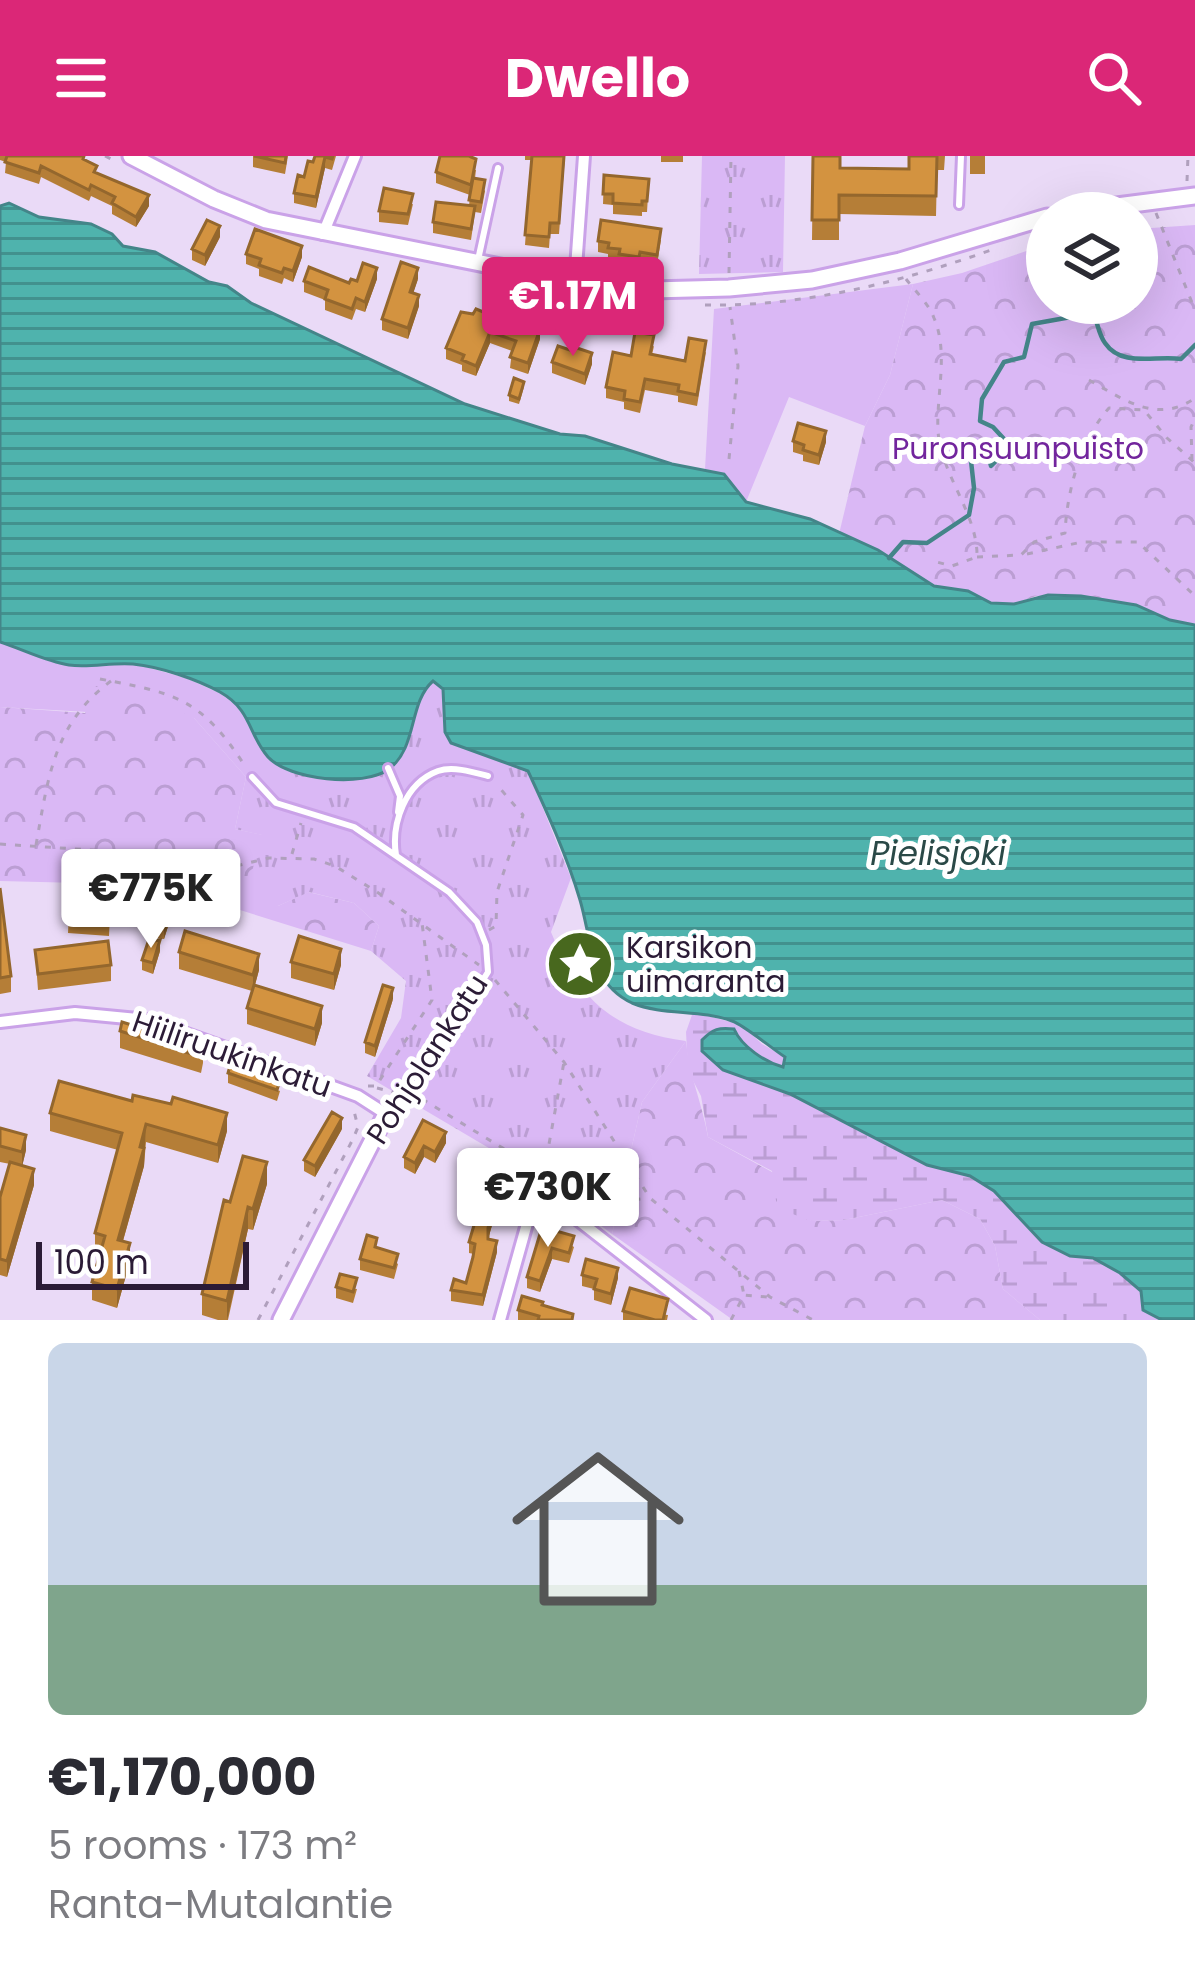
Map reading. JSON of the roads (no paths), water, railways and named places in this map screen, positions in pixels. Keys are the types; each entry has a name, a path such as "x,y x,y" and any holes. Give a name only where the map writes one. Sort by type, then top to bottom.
{"street":[{"path":"130,156 214,199 266,220 323,234 574,281 729,297 858,271 1026,223"},
{"path":"323,234 355,156"},
{"path":"574,281 584,156"},
{"path":"1158,200 1195,196"},
{"name":"Hiiliruukinkatu","path":"0,1022 75,1013 148,1021 358,1096 386,1114"},
{"name":"Pohjolankatu","path":"281,1320 386,1114"},
{"path":"500,1320 528,1220 541,1202 563,1209 706,1320"}],"lane":[{"path":"959,205 961,156"},
{"path":"477,263 498,168"},
{"path":"388,767 400,796 393,838 396,855"},
{"path":"398,815 423,781 441,770 488,776"},
{"path":"252,777 276,803 354,827 396,855"},
{"name":"Pohjolankatu","path":"386,1114 411,1092 488,972 477,922 448,892 396,855"}],"water":[{"name":"Pielisjoki","path":"9,203 39,217 91,224 112,234 123,246 155,252 465,404 560,434 585,436 672,464 724,474 746,502 810,519 878,550 934,586 968,591 991,603 1081,596 1136,605 1195,625 1195,1320 1162,1320 1143,1310 1141,1291 1120,1273 1093,1258 1070,1256 1042,1242 994,1191 970,1176 927,1165 790,1094 723,1070 702,1051 702,1040 724,1028 734,1029 755,1053 783,1067 785,1057 737,1023 644,1007 618,995 594,958 569,867 528,771 451,743 445,732 443,689 433,681 420,701 405,749 389,769 362,778 327,779 278,765 268,757 238,707 200,683 133,664 61,663 0,642 0,206"}],"waterway":[{"path":"889,558 903,542 927,543 969,515 974,488 970,452 987,450 991,466 1001,456 1005,440 980,421 982,399 1004,362 1024,357 1032,324 1071,317 1089,306 1105,343 1121,355 1181,359 1195,345"}],"place":[{"name":"Karsikon uimaranta","path":"580,964"}],"park label":[{"name":"Puronsuunpuisto","path":"1018,448"}]}
